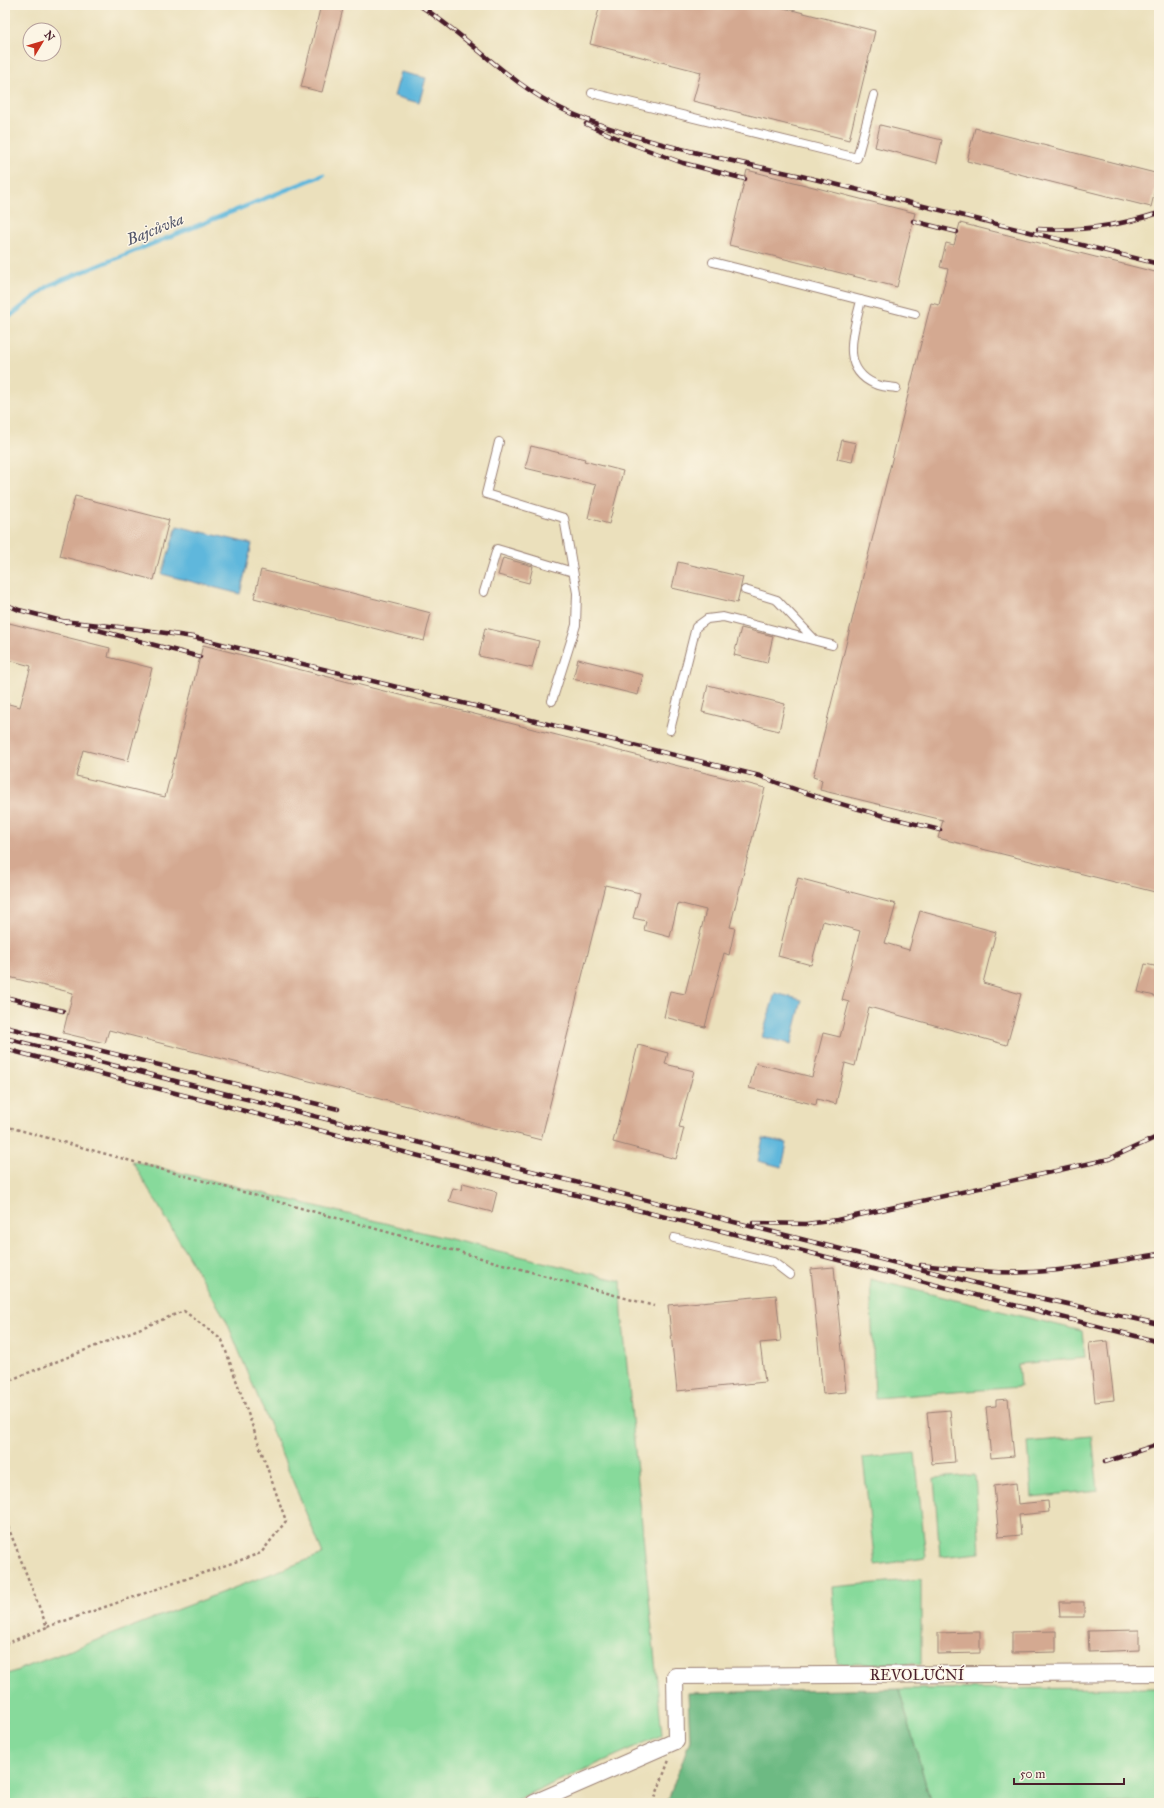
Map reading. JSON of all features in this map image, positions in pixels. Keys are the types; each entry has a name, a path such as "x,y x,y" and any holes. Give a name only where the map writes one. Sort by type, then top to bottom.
{"street":[{"name":"REVOLUČNÍ","path":"676,1740 675,1676 1159,1674"},
{"path":"534,1803 676,1740"}],"lane":[{"path":"592,93 857,158 874,95"},
{"path":"713,262 915,314"},
{"path":"861,300 851,347 853,364 863,376 876,384 896,388"},
{"path":"499,442 486,494 564,518 577,593 576,625 552,701"},
{"path":"484,592 497,550 573,572"},
{"path":"745,590 777,600 815,641"},
{"path":"670,730 696,627 707,619 722,616 832,645"},
{"path":"674,1238 773,1262 790,1275"}],"path":[{"path":"5,1126 654,1306"},
{"path":"5,1382 184,1311 222,1340 286,1521 262,1553 47,1627 5,1644"},
{"path":"5,1519 47,1627"},
{"path":"653,1803 676,1740"}],"green space":[{"path":"132,1161 621,1281 622,1313 662,1735 509,1803 5,1803 5,1675 323,1554 226,1320"},
{"path":"870,1279 1082,1331 1085,1358 1018,1364 1020,1387 875,1398"},
{"path":"1092,1436 1098,1490 1032,1497 1028,1442"},
{"path":"915,1453 926,1558 875,1565 863,1458"},
{"path":"975,1475 980,1553 940,1557 934,1478"},
{"path":"921,1579 921,1664 837,1664 832,1587"},
{"path":"1159,1688 1159,1803 931,1803 899,1689"},
{"path":"899,1689 931,1803 667,1803 690,1740 688,1693"}],"water":[{"path":"401,72 426,78 419,103 394,96"},
{"path":"177,526 252,544 240,594 162,574"},
{"path":"775,993 802,1000 791,1044 762,1037"},
{"path":"763,1138 787,1143 782,1167 758,1161"}],"building":[{"path":"321,5 344,5 322,92 301,87"},
{"path":"600,5 772,5 875,31 849,140 693,101 701,72 590,44"},
{"path":"880,125 942,140 937,163 875,147"},
{"path":"975,128 1159,174 1151,207 967,161"},
{"path":"747,170 915,213 897,287 729,245"},
{"path":"960,223 1159,273 1159,893 938,838 943,820 820,790 822,780 813,777 931,303 939,305 948,269 940,267 946,243 954,245"},
{"path":"842,440 856,443 852,462 837,459"},
{"path":"531,446 585,459 584,461 623,471 609,524 588,518 596,485 525,468"},
{"path":"75,496 169,520 154,580 60,556"},
{"path":"503,558 533,566 529,583 498,575"},
{"path":"678,562 743,577 737,603 672,588"},
{"path":"261,570 431,613 424,641 254,598"},
{"path":"5,622 110,648 108,657 152,668 128,761 83,750 76,776 165,797 203,645 765,788 730,927 735,928 729,955 724,953 705,1027 664,1017 670,991 685,994 706,910 678,903 670,937 644,930 646,921 633,918 640,893 605,885 541,1140 109,1030 105,1043 63,1033 73,993 5,976 5,703 20,707 31,666 5,659"},
{"path":"485,628 539,641 532,668 479,656"},
{"path":"741,628 773,636 767,663 734,655"},
{"path":"578,659 643,675 638,695 573,679"},
{"path":"708,685 785,704 779,731 702,712"},
{"path":"798,878 896,904 885,943 909,950 920,911 996,932 983,983 1021,994 1007,1045 869,1007 855,1066 845,1063 836,1104 817,1099 816,1105 749,1088 756,1063 812,1077 823,1033 840,1037 849,1002 842,1000 860,931 823,921 811,965 778,956"},
{"path":"1145,964 1159,967 1159,997 1138,992"},
{"path":"638,1045 668,1053 665,1064 694,1071 679,1127 684,1128 676,1159 613,1142"},
{"path":"463,1183 497,1192 492,1212 449,1201 453,1188 462,1190"},
{"path":"834,1267 846,1392 823,1394 811,1269"},
{"path":"776,1295 781,1341 760,1343 765,1382 677,1391 668,1305"},
{"path":"1107,1341 1114,1400 1095,1402 1089,1343"},
{"path":"1008,1399 1014,1456 991,1458 986,1407 996,1406 996,1400"},
{"path":"950,1410 955,1462 932,1464 927,1412"},
{"path":"1016,1483 1018,1504 1048,1501 1049,1512 1019,1515 1021,1535 999,1537 994,1486"},
{"path":"1059,1602 1084,1602 1084,1617 1060,1617"},
{"path":"1139,1630 1139,1650 1089,1652 1088,1631"},
{"path":"1056,1631 1056,1652 1012,1653 1012,1632"},
{"path":"980,1632 980,1653 938,1654 938,1633"}],"waterway":[{"name":"Bajcůvka","path":"5,320 50,285 323,175"}],"railway":[{"path":"419,5 455,31 525,87 564,110 593,122 654,142 685,150 810,178 1159,264"},
{"path":"586,124 626,142 683,163 745,179"},
{"path":"1038,229 1053,230 1099,227 1130,221 1159,213"},
{"path":"913,221 957,232"},
{"path":"5,604 19,610 66,622"},
{"path":"62,621 138,629 193,637 760,776 827,800 940,830"},
{"path":"90,628 200,657"},
{"path":"5,997 63,1011"},
{"path":"5,1027 338,1109"},
{"path":"5,1038 999,1289 1159,1324"},
{"path":"5,1049 435,1160 803,1251 1159,1342"},
{"path":"753,1223 806,1224 837,1220 1109,1159 1159,1136"},
{"path":"921,1265 991,1272 1033,1272 1080,1267 1159,1254"},
{"path":"1105,1462 1159,1444"}]}
